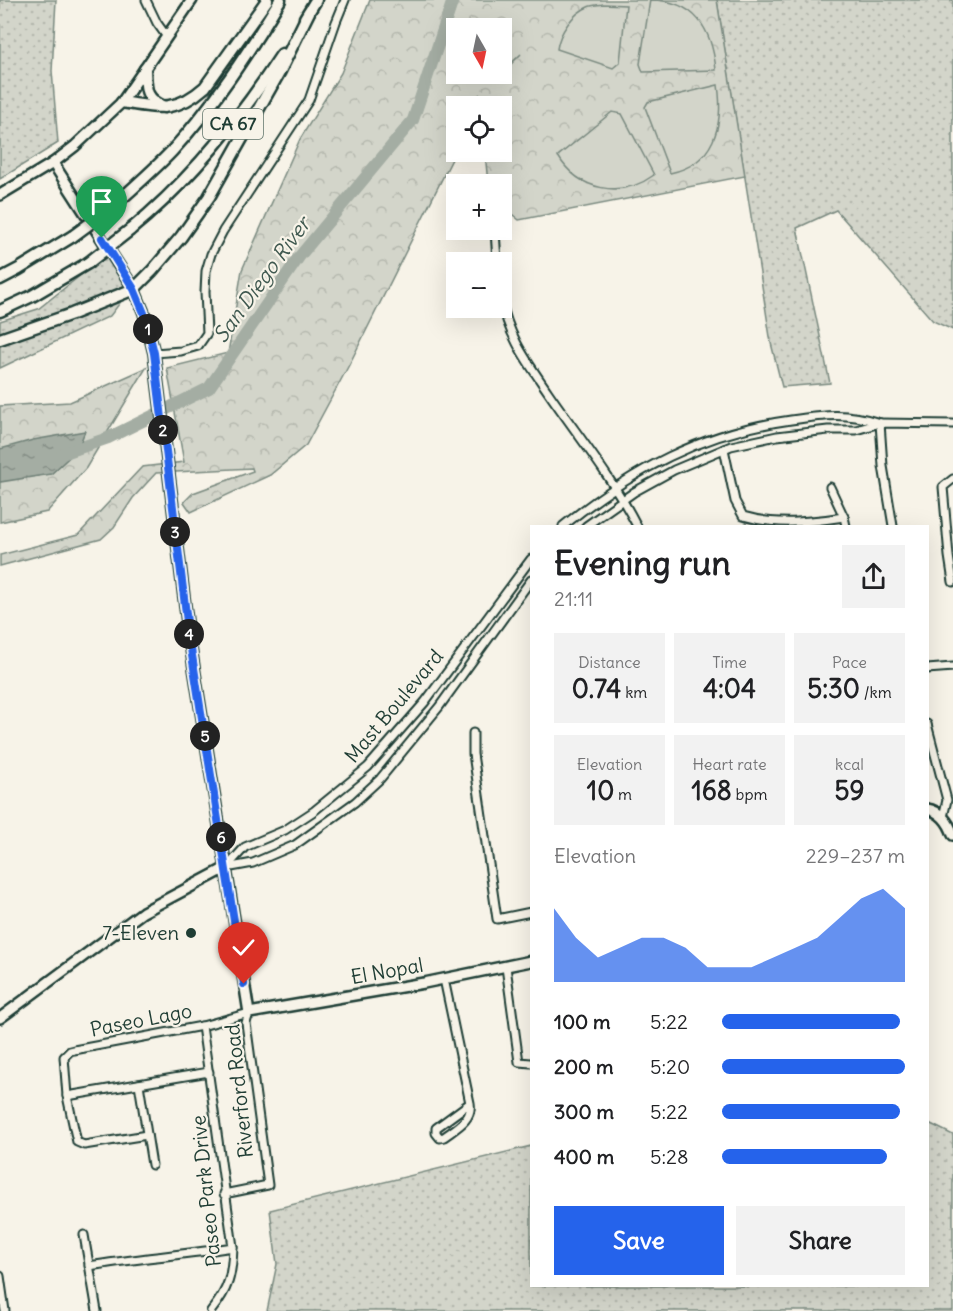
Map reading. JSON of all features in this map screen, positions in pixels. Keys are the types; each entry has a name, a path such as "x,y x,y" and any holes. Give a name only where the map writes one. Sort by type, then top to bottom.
{"highway":[{"path":"122,102 167,108 193,98 205,87 267,0"},
{"name":"CA 67","path":"0,279 73,236 111,208 140,182 190,130 222,89 280,0"},
{"name":"CA 67","path":"0,311 32,296 88,263 160,206 219,142 264,82 316,0"},
{"path":"0,339 134,289 153,271 181,237 208,198 280,71 309,12"},
{"path":"145,69 147,94 154,102 167,108"}],"main road":[{"path":"0,195 53,163 75,146 122,102 192,0"},
{"name":"Riverford Road","path":"53,163 134,289 144,313 154,353 188,630 249,1013"},
{"path":"929,809 943,817 951,827 953,835"},
{"path":"0,1018 143,912 226,868"},
{"name":"El Nopal","path":"249,1013 444,979 530,961"}],"street":[{"path":"146,0 157,23 167,36"},
{"path":"154,353 181,351 198,346 207,333 206,271 211,254 223,231 309,99 345,0"},
{"path":"505,318 518,348 614,488 636,525"},
{"path":"564,525 614,488 670,455 726,433 772,422 828,416 856,416 880,423 953,424"},
{"path":"587,525 621,499 674,470 724,449 777,436 828,430 856,430 880,423"},
{"path":"880,423 883,466 892,525"},
{"path":"724,449 735,501 743,516 755,520 803,523 844,517"},
{"path":"953,479 943,487 953,582"},
{"path":"830,487 846,525"},
{"name":"Mast Boulevard","path":"226,868 245,847 285,830 339,792 368,767 412,716 530,560"},
{"name":"Mast Boulevard","path":"226,868 253,863 296,845 380,779 424,724 530,581"},
{"path":"929,669 953,667"},
{"path":"412,716 424,724"},
{"path":"929,732 947,800 943,817"},
{"path":"473,734 473,754 497,919 530,912"},
{"path":"506,967 519,1062 530,1063"},
{"path":"444,979 470,1103 470,1115 440,1138 436,1133 436,1128 470,1103"},
{"name":"Paseo Lago","path":"67,1096 63,1062 64,1057 70,1051 202,1026 249,1013"},
{"name":"Riverford Road","path":"224,1194 268,1185 246,1023 249,1013"},
{"name":"Paseo Park Drive","path":"202,1026 233,1247 232,1272 223,1295 212,1311"},
{"path":"147,1135 84,1145 77,1142 67,1096 209,1072"},
{"path":"139,1084 152,1165"},
{"path":"84,1236 97,1311"},
{"path":"89,1266 233,1247"},
{"path":"0,1276 5,1311"}],"green space":[{"path":"0,0 56,0 52,71 58,143 0,179"},
{"path":"370,0 717,0 745,176 519,220 512,214 512,174 487,174 486,162 512,162 512,96 446,96 446,162 450,162 349,365 306,445 270,475 191,512 184,502 193,493 253,471 252,468 156,473 133,498 114,527 101,539 0,566 0,555 78,535 142,467 184,462 167,368 228,353 242,270 300,139 341,73"},
{"path":"650,0 666,1 690,11 705,30 714,55 716,70 643,72 640,64"},
{"path":"717,0 953,0 953,330 933,321 836,210 797,228 830,383 782,387 771,343"},
{"path":"603,4 626,5 620,62 613,68 557,49 568,24 577,14 588,7"},
{"path":"718,85 719,115 713,141 697,161 670,173 645,107 648,102"},
{"path":"612,112 622,114 654,175 641,183 615,189 589,184 567,168 558,156"},
{"path":"106,255 129,291 110,316 0,368 0,321 38,309"},
{"path":"146,368 86,468 47,512 0,522 0,406 70,402"},
{"path":"929,1123 953,1135 953,1311 267,1311 277,1264 270,1210 530,1146 530,1287 929,1287"}],"water":[{"path":"85,431 78,449 51,474 0,482 0,449 33,440"}],"waterway":[{"name":"San Diego River","path":"62,454 108,438 209,388 299,257 413,120 453,0"}],"place":[{"name":"7-Eleven","path":"191,933"}],"route":[{"path":"102,238 134,289 144,313 154,353 188,630 244,984"}]}
